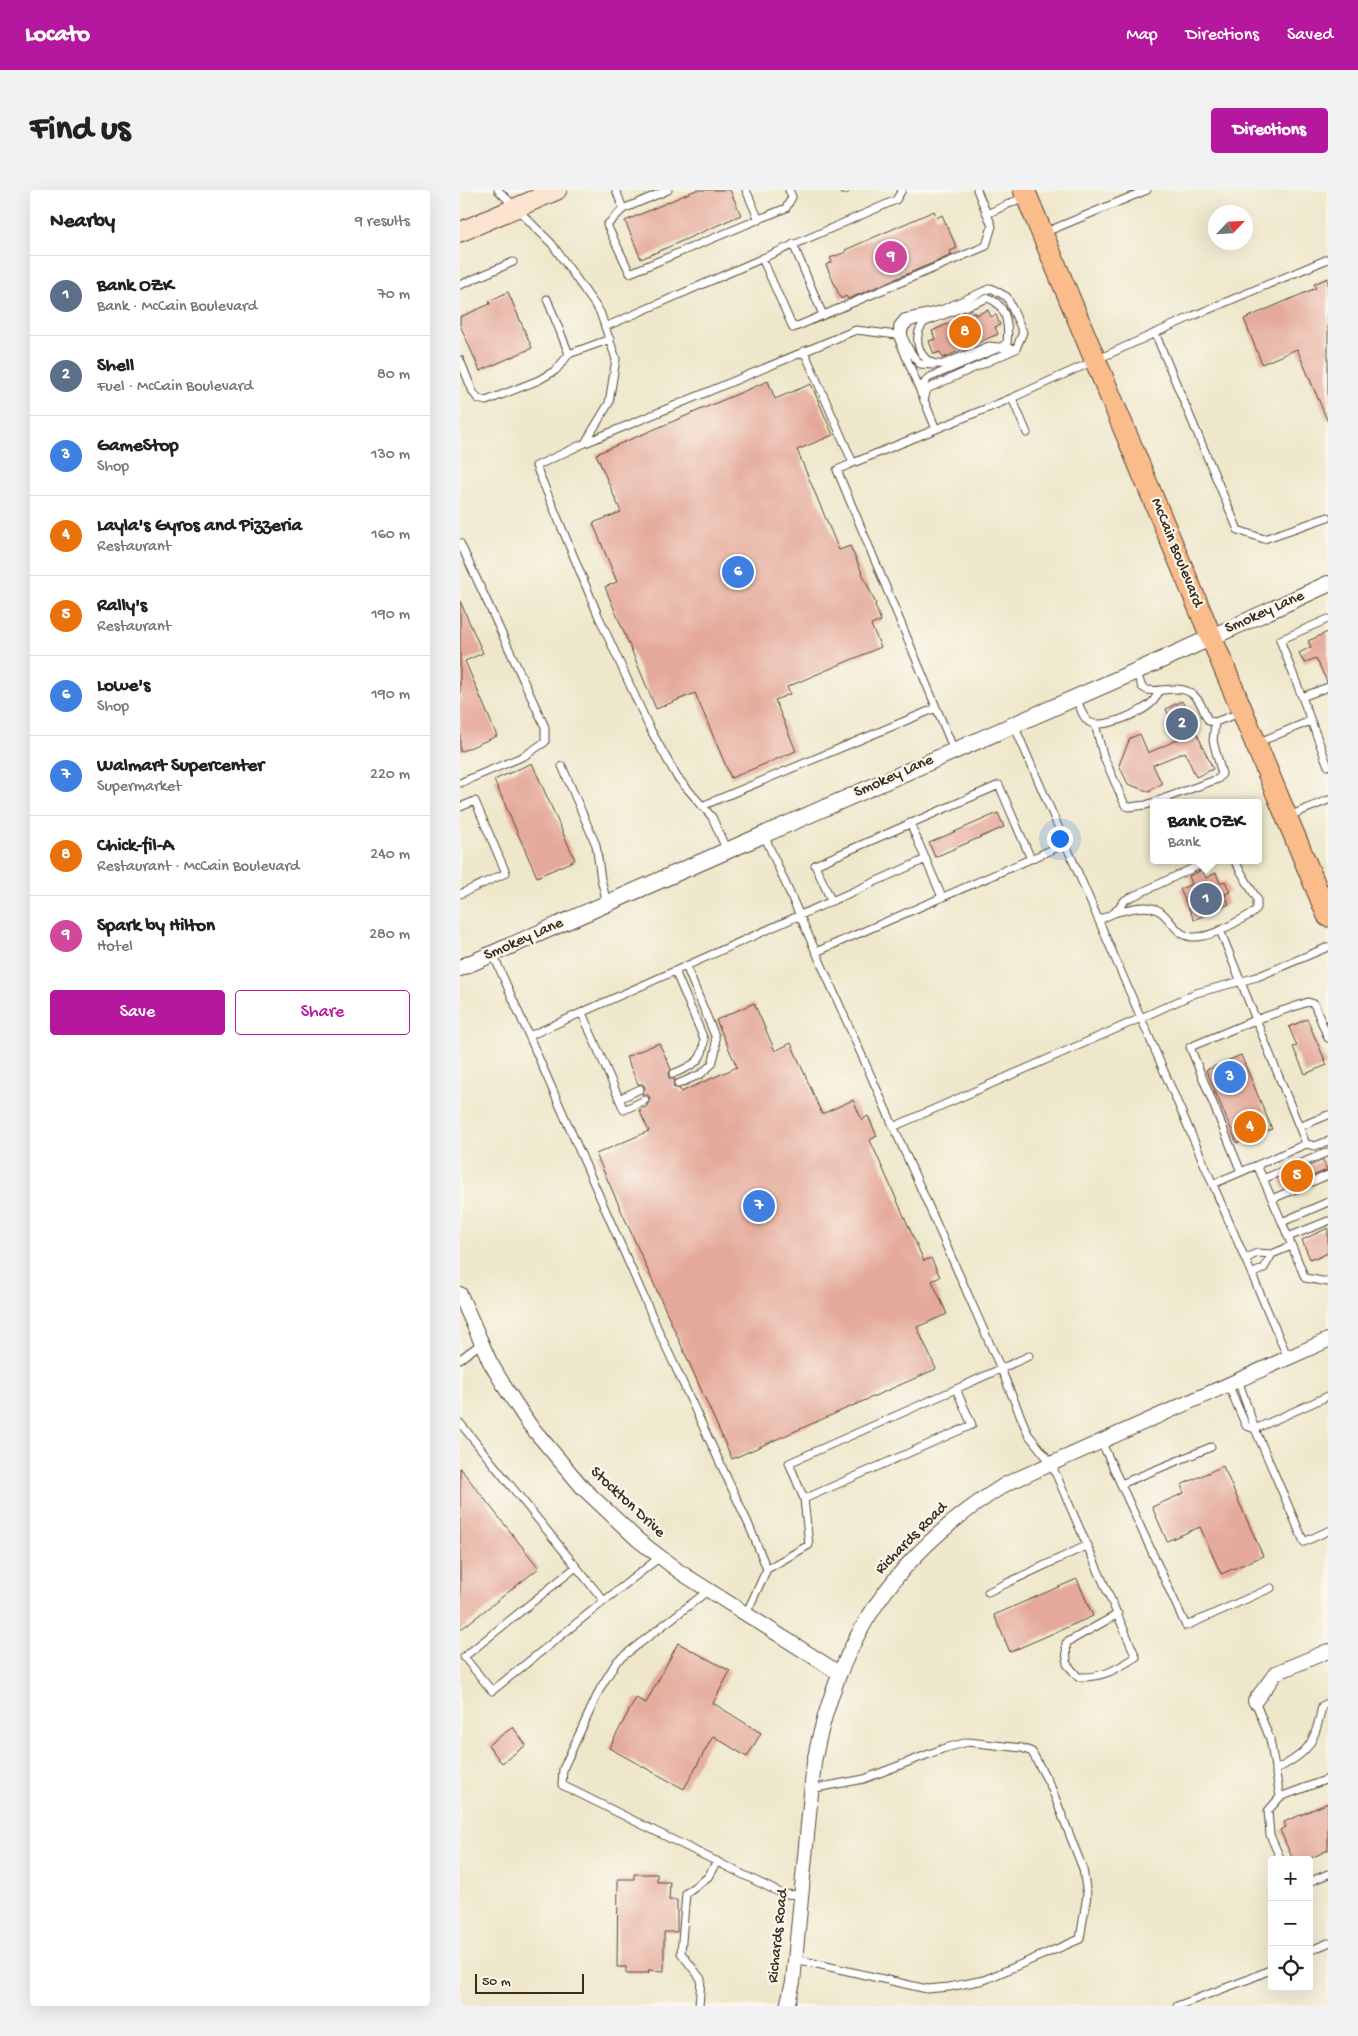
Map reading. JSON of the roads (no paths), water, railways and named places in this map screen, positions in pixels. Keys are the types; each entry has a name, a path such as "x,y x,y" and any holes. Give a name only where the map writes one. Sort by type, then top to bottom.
{"main road":[{"path":"460,232 556,190"},
{"name":"McCain Boulevard","path":"1026,193 1328,916"}],"street":[{"name":"Smokey Lane","path":"460,968 1014,725 1328,584"},
{"name":"Stockton Drive","path":"460,1294 482,1343 506,1389 553,1453 583,1488 638,1540 660,1557 839,1673"},
{"name":"Richards Road","path":"787,2006 796,1959 811,1790 820,1729 839,1673 856,1637 893,1580 935,1536 975,1503 1006,1484 1328,1340"},
{"path":"1255,1701 1276,1673 1328,1651"}],"lane":[{"path":"498,190 552,244 600,312 610,339 616,359 609,403 585,443"},
{"path":"616,190 623,209"},
{"path":"668,190 623,209 607,225 630,273 786,208 792,197 789,190"},
{"path":"746,190 759,220"},
{"path":"605,327 896,200 902,190"},
{"path":"762,258 793,328 986,246 992,226 977,190"},
{"path":"1043,234 1143,191"},
{"path":"987,214 1026,193"},
{"path":"793,244 823,315"},
{"path":"955,751 837,470 1012,398 1155,333 1328,259"},
{"path":"460,285 514,262"},
{"path":"922,397 927,389 1016,349 1023,332 1007,297 991,288 941,310 904,318 898,325 897,335 922,397 936,429"},
{"path":"922,397 923,385 928,378 1007,343 1009,327 997,301 988,298 980,299 925,322 919,327 917,336 923,356 928,362 936,365"},
{"path":"547,299 569,354"},
{"path":"938,317 914,321 905,328 904,335 911,354 920,364 943,364 989,346 1016,349"},
{"path":"728,851 712,817 677,777 649,727 598,615 536,466 585,443 856,330 897,335"},
{"path":"1155,333 1238,530 1264,539 1328,517"},
{"path":"460,360 473,392 478,399 486,401 539,380 556,370 569,354 610,339"},
{"path":"804,352 853,463"},
{"path":"1012,398 1027,433"},
{"path":"460,543 545,727 545,742 524,756 460,783"},
{"path":"1328,619 1280,640 1328,766"},
{"path":"1136,671 1142,686 1147,690 1179,688 1192,694 1198,700 1209,721 1214,722 1242,712"},
{"path":"1302,697 1328,687"},
{"path":"1077,697 1087,719 1095,724 1103,724 1123,719 1139,711 1154,701 1160,690"},
{"path":"702,806 936,708"},
{"path":"1255,744 1310,721"},
{"path":"1163,799 1218,779 1222,774 1213,741 1214,722"},
{"path":"1095,724 1103,755 1125,805 1129,807 1150,804"},
{"path":"1014,725 1288,1358"},
{"path":"562,766 596,845 601,879 608,904"},
{"path":"831,900 815,865 999,785 1031,859"},
{"path":"1286,818 1328,800"},
{"path":"460,807 475,801 506,873 460,894"},
{"path":"910,823 942,897"},
{"path":"764,835 1001,1369 1028,1434 1050,1463 1088,1545 1118,1614 1136,1657 1113,1671 1094,1678 1078,1677 1067,1664 1066,1643 1118,1614"},
{"path":"816,952 1065,844"},
{"path":"529,1036 926,859"},
{"path":"1114,913 1125,900 1202,864"},
{"path":"1099,920 1114,913 1152,908 1164,914 1177,930 1190,937 1203,937 1254,913 1258,908 1257,899 1236,864"},
{"path":"1220,930 1306,1144"},
{"path":"893,1127 1196,993 1257,977 1328,947"},
{"path":"493,954 660,1334 748,1523 767,1569"},
{"path":"678,1084 701,1074 707,1069 712,1064 716,1049 716,1036 686,966"},
{"path":"673,1074 695,1064 704,1049 704,1039 674,971"},
{"path":"1241,1172 1190,1046 1255,1020 1312,1003 1328,1038"},
{"path":"582,1013 624,1110 644,1100"},
{"path":"619,1099 640,1089"},
{"path":"1299,1127 1328,1115"},
{"path":"1213,1184 1306,1144 1314,1146 1328,1141"},
{"path":"1263,1179 1328,1152"},
{"path":"1257,1165 1305,1278 1328,1282"},
{"path":"1272,1199 1328,1175"},
{"path":"1282,1222 1328,1202"},
{"path":"1288,1237 1328,1220"},
{"path":"1245,1259 1257,1253 1272,1254 1291,1246"},
{"path":"1252,1274 1264,1268 1272,1254"},
{"path":"460,1360 482,1343"},
{"path":"746,1614 767,1569 809,1545 804,1499 789,1463 1029,1356"},
{"path":"1233,1382 1304,1542 1328,1531"},
{"path":"1233,1382 1246,1426 1255,1429 1328,1396"},
{"path":"804,1499 972,1425 956,1389"},
{"path":"460,1423 604,1601"},
{"path":"1101,1441 1186,1626 1271,1588"},
{"path":"1121,1484 1211,1447"},
{"path":"988,1592 1088,1545"},
{"path":"576,1567 464,1657 492,1691 660,1557"},
{"path":"709,1590 617,1661 601,1687 563,1769 562,1785 783,1894 802,1895"},
{"path":"1255,1701 1270,1740 1280,1797"},
{"path":"1275,1770 1298,1758 1317,1730 1322,1706 1328,1703"},
{"path":"796,1959 927,1989 984,1980 1080,1939 1087,1895 1083,1869 1051,1787 1032,1752 1022,1748 968,1742 942,1749 864,1779 811,1790"},
{"path":"1278,1856 1270,1835 1268,1811 1280,1797 1328,1779"},
{"path":"699,2006 701,1980 682,1953 686,1893 708,1877 717,1861"},
{"path":"1313,1880 1328,1874"},
{"path":"1313,1949 1328,1943"},
{"path":"1177,2006 1268,1971"}],"place":[{"name":"Spark by Hilton","path":"891,257"},
{"name":"Chick-fil-A","path":"965,332"},
{"name":"Lowe's","path":"738,572"},
{"name":"Shell","path":"1182,724"},
{"name":"Bank OZK","path":"1206,899"},
{"name":"GameStop","path":"1230,1077"},
{"name":"Layla's Gyros and Pizzeria","path":"1250,1127"},
{"name":"Rally's","path":"1297,1176"},
{"name":"Walmart Supercenter","path":"759,1206"}]}
